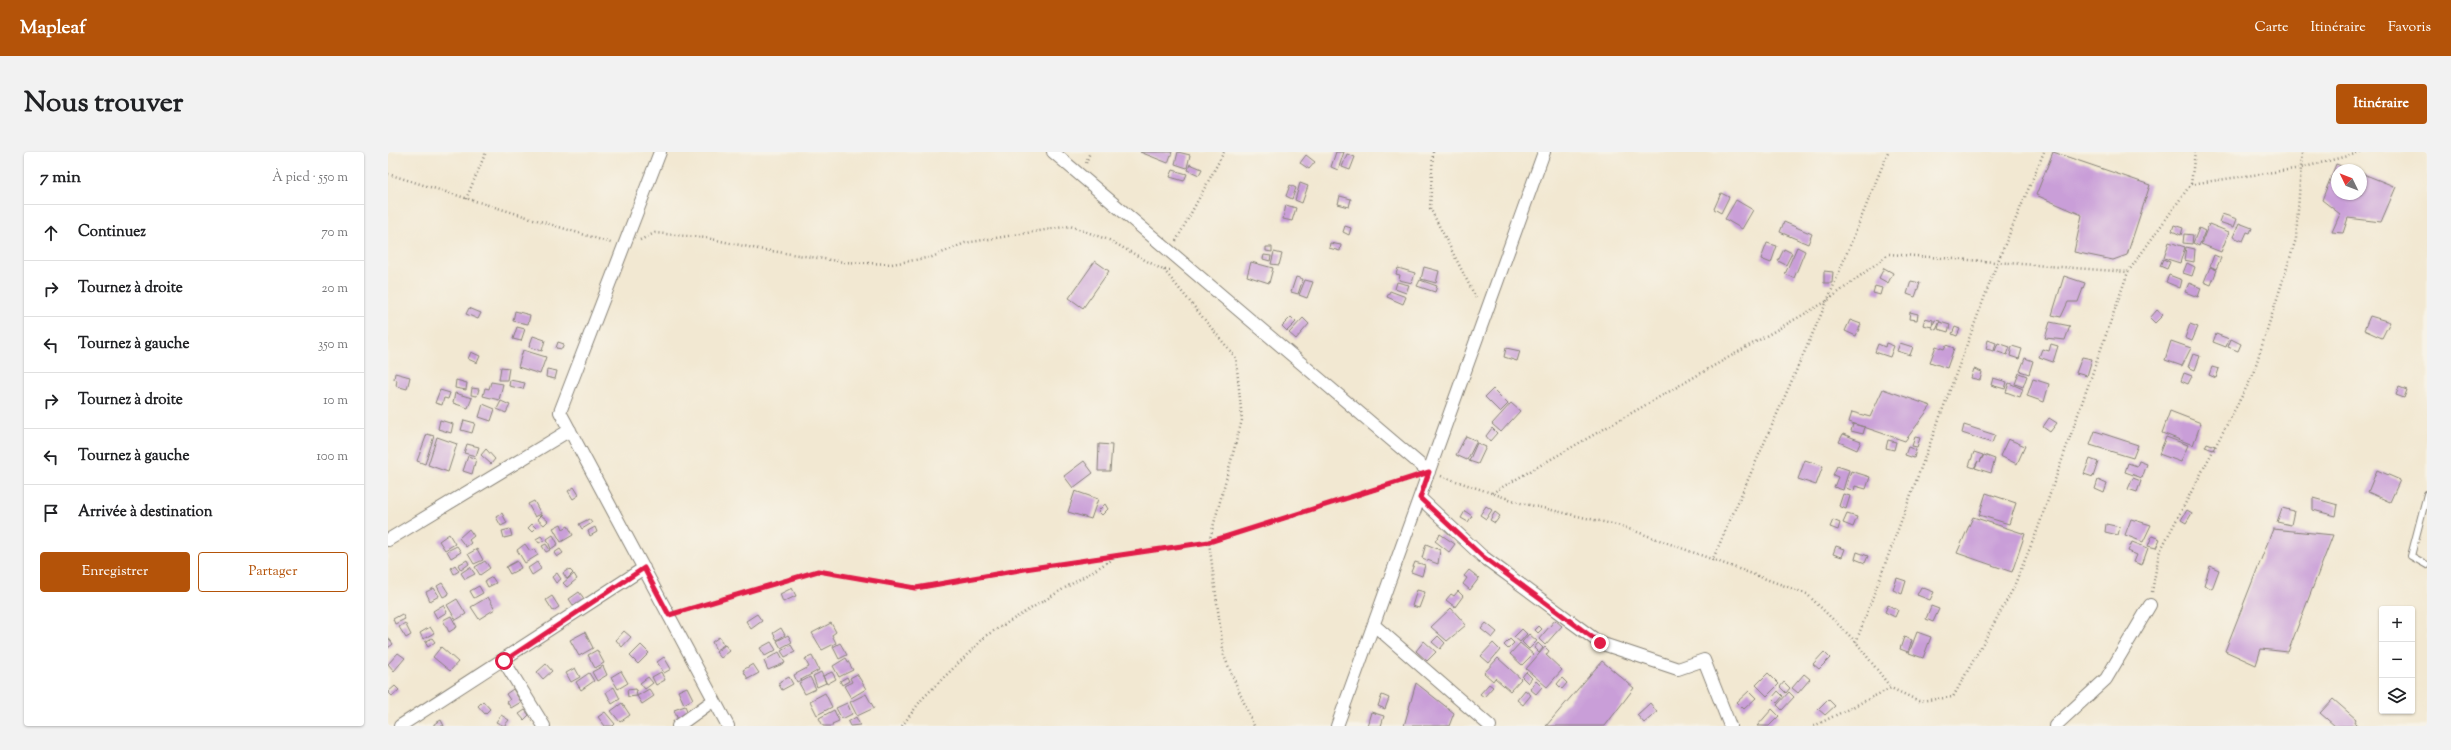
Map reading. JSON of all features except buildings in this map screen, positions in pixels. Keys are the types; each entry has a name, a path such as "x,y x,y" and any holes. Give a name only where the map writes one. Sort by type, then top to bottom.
{"street":[{"path":"660,152 560,412 728,726"},
{"path":"1053,152 1429,472"},
{"path":"1337,726 1544,152"},
{"path":"388,540 570,430"},
{"path":"1420,498 1482,556 1600,643 1678,669 1704,660 1730,726"},
{"path":"400,726 504,661 644,568"},
{"path":"2055,726 2106,679 2150,605"},
{"path":"1374,625 1490,726"},
{"path":"504,661 544,726"},
{"path":"678,726 714,700"}],"lane":[{"path":"2427,494 2411,556 2427,565"}],"path":[{"path":"466,198 486,152"},
{"path":"1170,252 1224,152"},
{"path":"1433,152 1430,208 1486,316"},
{"path":"1712,561 1827,301 1888,152"},
{"path":"1856,642 1998,261 2044,152"},
{"path":"669,615 818,571 916,588 1209,542 1429,472 1521,503 1621,526 1712,561 1807,594 1856,642 1891,688 1919,701 1952,697 2012,591 2037,531 2128,272 2191,184 2195,152"},
{"path":"2150,605 2160,553 2252,377 2296,240 2302,152"},
{"path":"2191,184 2301,168 2363,152"},
{"path":"388,174 623,247 655,233 707,238 758,249 844,262 892,264 932,257 965,243 1070,226 1109,240 1164,270 1236,358 1242,420 1209,542 1224,656 1254,726"},
{"path":"1492,493 1827,301 1889,254 1998,261 2128,272"},
{"path":"1164,270 1171,270"},
{"path":"902,726 922,699 988,635 1120,555"},
{"path":"1814,726 1891,688"}],"route":[{"path":"504,661 644,568 669,615 818,571 916,588 1025,569 1209,542 1429,472 1420,498 1482,556 1600,643"}]}
